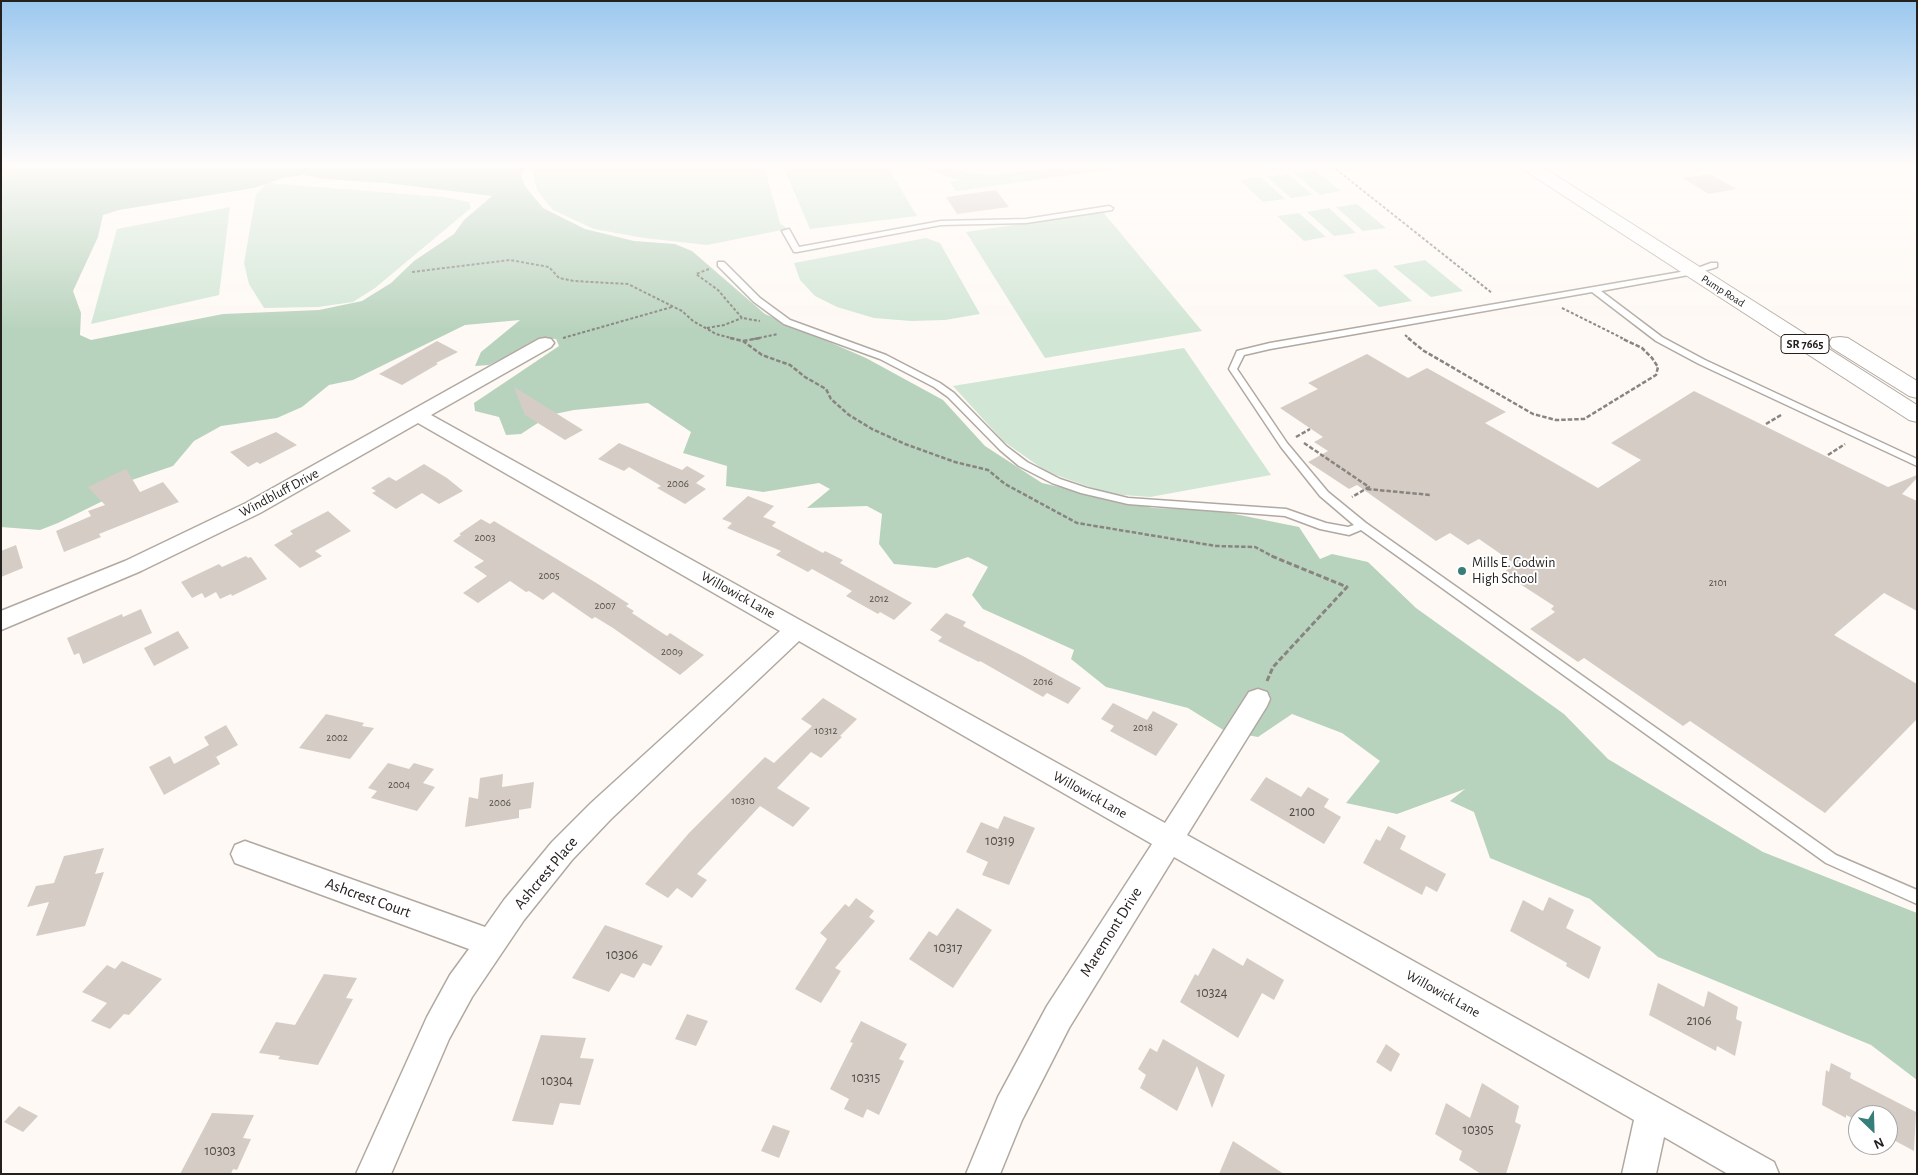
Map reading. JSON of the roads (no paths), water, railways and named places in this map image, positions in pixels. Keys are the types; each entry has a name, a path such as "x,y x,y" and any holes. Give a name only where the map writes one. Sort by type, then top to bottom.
{"main road":[{"name":"Pump Road","path":"1615,221 1917,415"},
{"name":"Pump Road","path":"1644,221 1916,391"}],"street":[{"name":"Windbluff Drive","path":"1,621 133,566 253,508 419,416 545,343"},
{"name":"Willowick Lane","path":"419,416 1762,1174"},
{"name":"Ashcrest Place","path":"373,1174 438,1028 462,986 491,943 562,852 595,818 797,629"},
{"name":"Maremont Drive","path":"983,1174 1010,1109 1058,1017 1258,699"},
{"name":"Ashcrest Court","path":"245,854 491,943"},
{"path":"1639,1174 1652,1112"}],"lane":[{"path":"786,231 797,250 941,223 1027,221"},
{"path":"721,264 757,300 788,322 883,357 937,385 951,395 1003,448 1023,464 1056,481 1086,491 1128,501 1286,513 1324,526 1349,531 1362,526"},
{"path":"1714,265 1694,272 1270,346 1240,353 1233,369 1284,446 1324,494 1362,526 1831,859 1917,897"},
{"path":"1593,290 1644,328 1676,348 1917,463"}],"place":[{"name":"Mills E. Godwin High School","path":"1462,571"}]}
